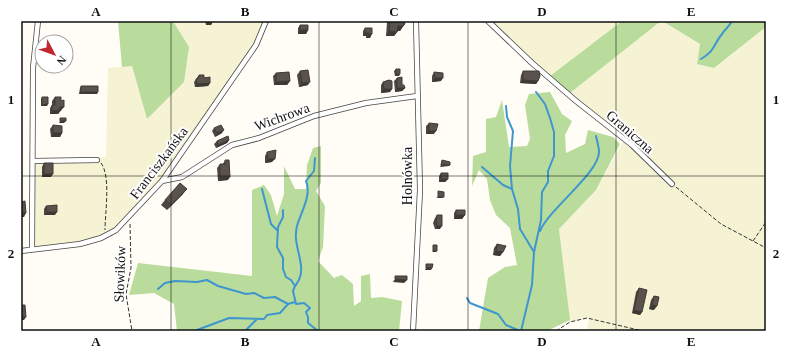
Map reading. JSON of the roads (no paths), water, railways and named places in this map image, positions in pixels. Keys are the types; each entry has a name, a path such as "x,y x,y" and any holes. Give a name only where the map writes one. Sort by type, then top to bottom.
{"street":[{"path":"32,249 34,68 38,21"},
{"name":"Franciszkańska","path":"21,251 80,244 105,236 116,230 130,217 162,181 256,45 266,21"},
{"name":"Holnówka","path":"413,331 420,190 416,21"},
{"name":"Graniczna","path":"488,21 559,87 632,146 672,184"},
{"name":"Wichrowa","path":"162,181 174,180 182,177 232,146 258,138 314,116 366,103 417,96"},
{"path":"33,161 97,160"}],"waterway":[{"path":"701,59 711,50 732,21"},
{"path":"521,331 532,285 534,252 541,220 542,192 548,182 548,171 554,156 554,132 545,104 536,92"},
{"path":"506,106 507,117 513,131 510,166 512,189"},
{"path":"540,231 553,212 583,180 597,161 599,152 596,136"},
{"path":"315,158 314,171 306,181 308,186 307,198 297,226 296,239 301,271 293,291 296,304 304,303 310,308 306,312 308,323 318,331"},
{"path":"482,167 503,185 512,189 518,209 520,229 534,252"},
{"path":"262,189 271,224 278,231"},
{"path":"283,210 283,217 278,227 277,247 283,258 283,269 286,277 291,280 295,286"},
{"path":"158,289 165,283 175,281 197,282 207,280 218,286 246,294 254,293 264,298 275,297 288,304 295,302"},
{"path":"467,298 470,303 498,314 506,325 520,331"},
{"path":"197,330 229,318 264,319 267,315 280,313 288,304"},
{"path":"245,331 257,319"}]}
